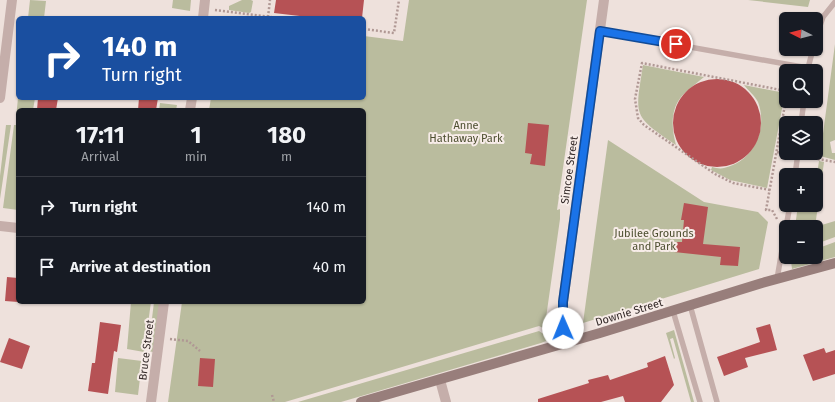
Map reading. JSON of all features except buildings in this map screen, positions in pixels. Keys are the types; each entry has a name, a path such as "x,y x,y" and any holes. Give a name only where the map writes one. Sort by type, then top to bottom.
{"main road":[{"name":"Downie Street","path":"361,402 835,263"}],"street":[{"path":"0,98 12,0"},
{"name":"Simcoe Street","path":"563,344 563,302 604,0"},
{"path":"0,226 16,228"},
{"name":"Bruce Street","path":"151,402 164,304"},
{"path":"440,380 446,402"}],"lane":[{"path":"823,17 835,2"},
{"path":"600,31 781,64"},
{"path":"777,279 780,264"},
{"path":"690,305 716,402"},
{"path":"673,311 700,402"}],"path":[{"path":"268,16 270,0"},
{"path":"366,29 394,33 399,0"},
{"path":"204,9 260,16"},
{"path":"770,190 733,183 702,166 644,125 638,118 635,99 642,63 779,90"},
{"path":"776,225 777,218 772,210 766,210 784,108"},
{"path":"159,339 188,341 200,351"},
{"path":"272,395 274,402"}],"green space":[{"path":"30,0 46,1 44,16 28,16"},
{"path":"173,0 191,0 190,11 172,8"},
{"path":"242,0 253,1 251,12 229,10 229,6"},
{"name":"Anne Hathaway Park","path":"409,0 587,0 557,210 560,209 560,219 545,325 550,330 539,326 285,402 168,402 182,304 366,304 366,108 209,108 211,100 366,100 366,36 403,41"},
{"path":"748,0 810,0 808,7"},
{"path":"835,44 835,140 830,142 832,153 835,153 835,160 823,157 823,134"},
{"path":"643,65 704,77 680,98 674,110 673,131 676,145 651,127 640,113 638,105"},
{"path":"744,85 779,92 779,108 782,108 781,116 779,116 779,125 767,188 730,180 711,170 712,167 722,168 734,165 751,151 760,133 761,122 761,112 758,102"},
{"path":"18,100 35,100 33,108 17,108"},
{"path":"160,103 177,105 176,108 159,108"},
{"path":"6,125 11,125 0,199 0,176"},
{"path":"14,125 16,125 16,210 3,208"},
{"name":"Jubilee Grounds and Park","path":"608,140 704,202 758,212 768,222 759,269 583,323"},
{"path":"819,161 824,162 823,169 818,168"},
{"path":"797,212 817,212 816,220 796,220"},
{"path":"835,221 835,237 823,241 823,225"},
{"path":"835,242 835,257 823,260 823,246"},
{"path":"791,264 810,264 792,269"},
{"path":"131,304 151,304 144,352 127,349"},
{"path":"154,304 160,304 153,352 148,351"},
{"path":"674,330 694,402 691,402 673,338 670,339 674,359 666,333"},
{"path":"539,331 548,337 546,341 341,402 298,402"},
{"path":"118,358 142,361 138,395 115,392"}],"route":[{"path":"563,328 563,302 600,31 676,44"}]}
